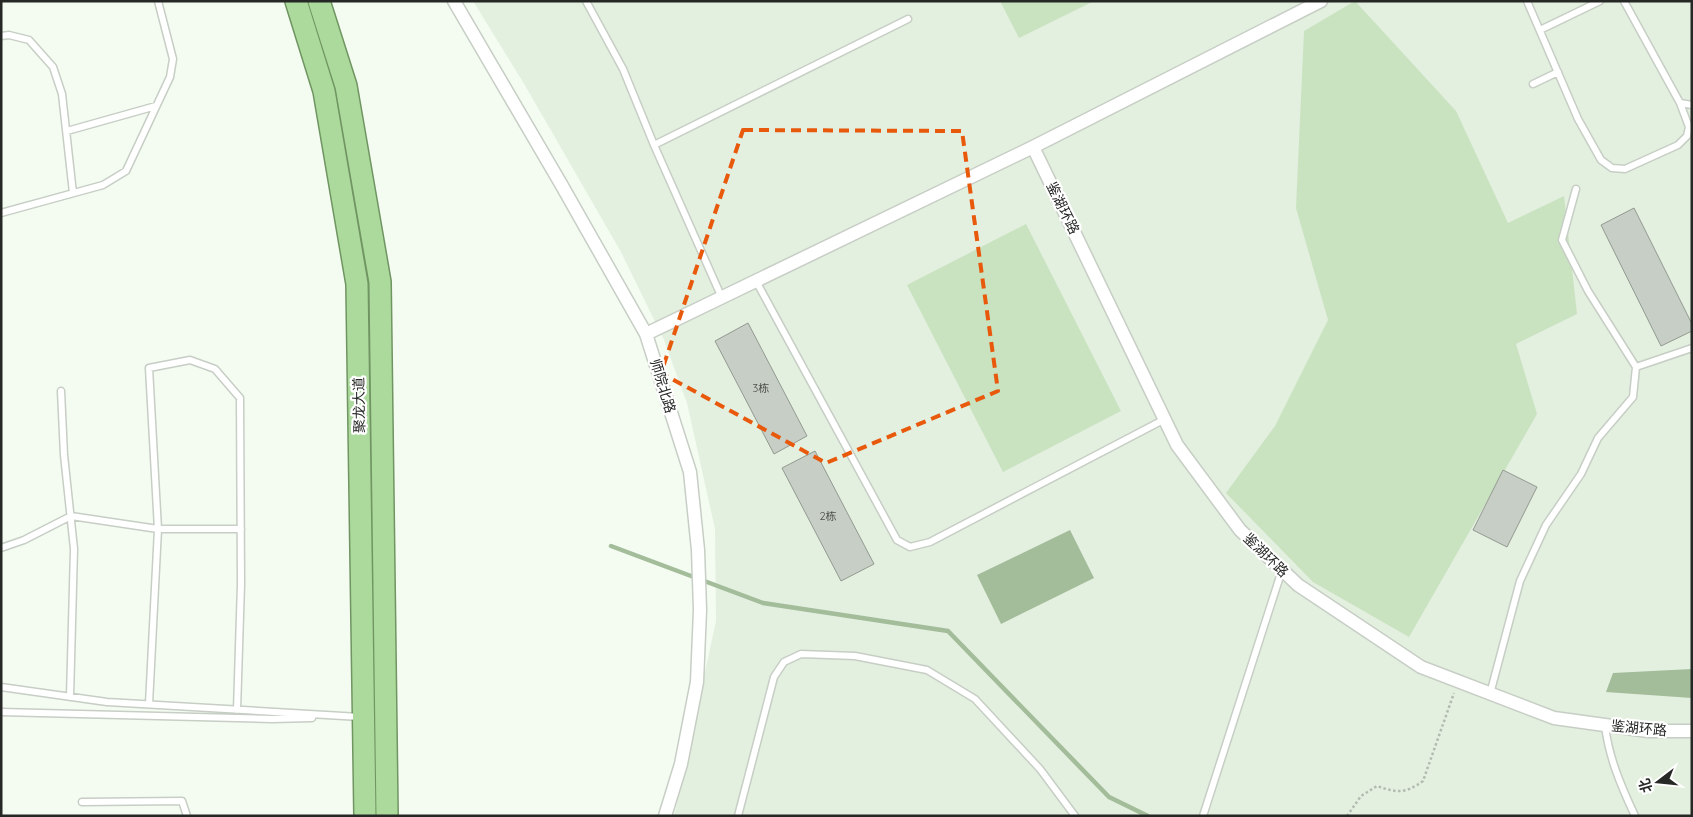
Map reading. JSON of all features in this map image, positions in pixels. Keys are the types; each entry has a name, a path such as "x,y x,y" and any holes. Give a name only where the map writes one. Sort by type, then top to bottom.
{"highway":[{"name":"聚龙大道","path":"296,1 324,92 357,284 365,816"},
{"name":"聚龙大道","path":"320,1 346,86 380,282 387,816"}],"street":[{"name":"师院北路","path":"454,1 646,334 690,472 698,550 700,610 697,682 681,764 665,816"},
{"path":"646,334 1033,147 1321,1"},
{"name":"鉴湖环路","path":"1033,147 1177,445 1240,530 1298,585 1421,667 1554,718 1648,731 1692,731"}],"lane":[{"path":"1,213 103,185 126,171 170,77 173,59 158,1"},
{"path":"586,1 622,68 722,298"},
{"path":"1527,1 1578,119 1601,160 1612,168 1626,169 1678,145 1687,136 1689,127 1680,103 1624,1"},
{"path":"1540,30 1600,1"},
{"path":"654,145 908,19"},
{"path":"1,36 10,35 29,40 52,67 62,94 73,193"},
{"path":"1533,84 1558,72"},
{"path":"1680,103 1692,105"},
{"path":"67,131 156,106"},
{"path":"1490,694 1520,581 1546,525 1581,474 1598,438 1633,396 1636,367 1588,291 1562,240 1576,189"},
{"path":"756,281 897,540 910,547 930,542 1165,419"},
{"path":"1636,367 1692,348"},
{"path":"149,704 158,529 149,368 190,360 215,369 240,398 242,584 237,710"},
{"path":"61,392 64,455 74,549 70,696"},
{"path":"1,548 24,540 71,516 158,529 241,529"},
{"path":"1203,815 1282,570"},
{"path":"738,816 774,677 784,662 801,654 855,656 927,670 975,699 1040,769 1075,816"},
{"path":"1,687 107,702 364,718"},
{"path":"1,712 272,719 364,718"},
{"path":"1605,726 1608,748 1635,816"},
{"path":"82,802 182,801 186,816"}],"path":[{"path":"1347,816 1362,796 1377,786 1395,792 1411,790 1422,782 1458,681"}],"highlighted area":[{"path":"743,130 962,131 998,391 826,463 661,373"}],"shaded area":[{"path":"473,1 1692,1 1692,816 674,816 716,621 715,529 687,403 664,340 621,252 523,82"},
{"path":"1000,1 1094,1 1019,38"},
{"path":"1355,1 1456,111 1508,223 1564,196 1577,314 1516,344 1537,414 1409,637 1313,582 1226,493 1275,426 1328,320 1296,208 1304,31"},
{"path":"1026,224 1121,411 1003,472 907,285"},
{"path":"1070,530 1094,578 1001,624 977,575"},
{"path":"1692,669 1692,698 1606,692 1613,673"}],"building":[{"path":"1634,208 1692,324 1692,331 1661,346 1601,225"},
{"path":"748,323 807,436 774,454 715,341"},
{"path":"815,451 874,564 841,581 782,468"},
{"path":"1503,470 1537,487 1507,547 1473,530"}],"waterway":[{"path":"611,546 763,603 948,631 1109,797 1148,816"}]}
